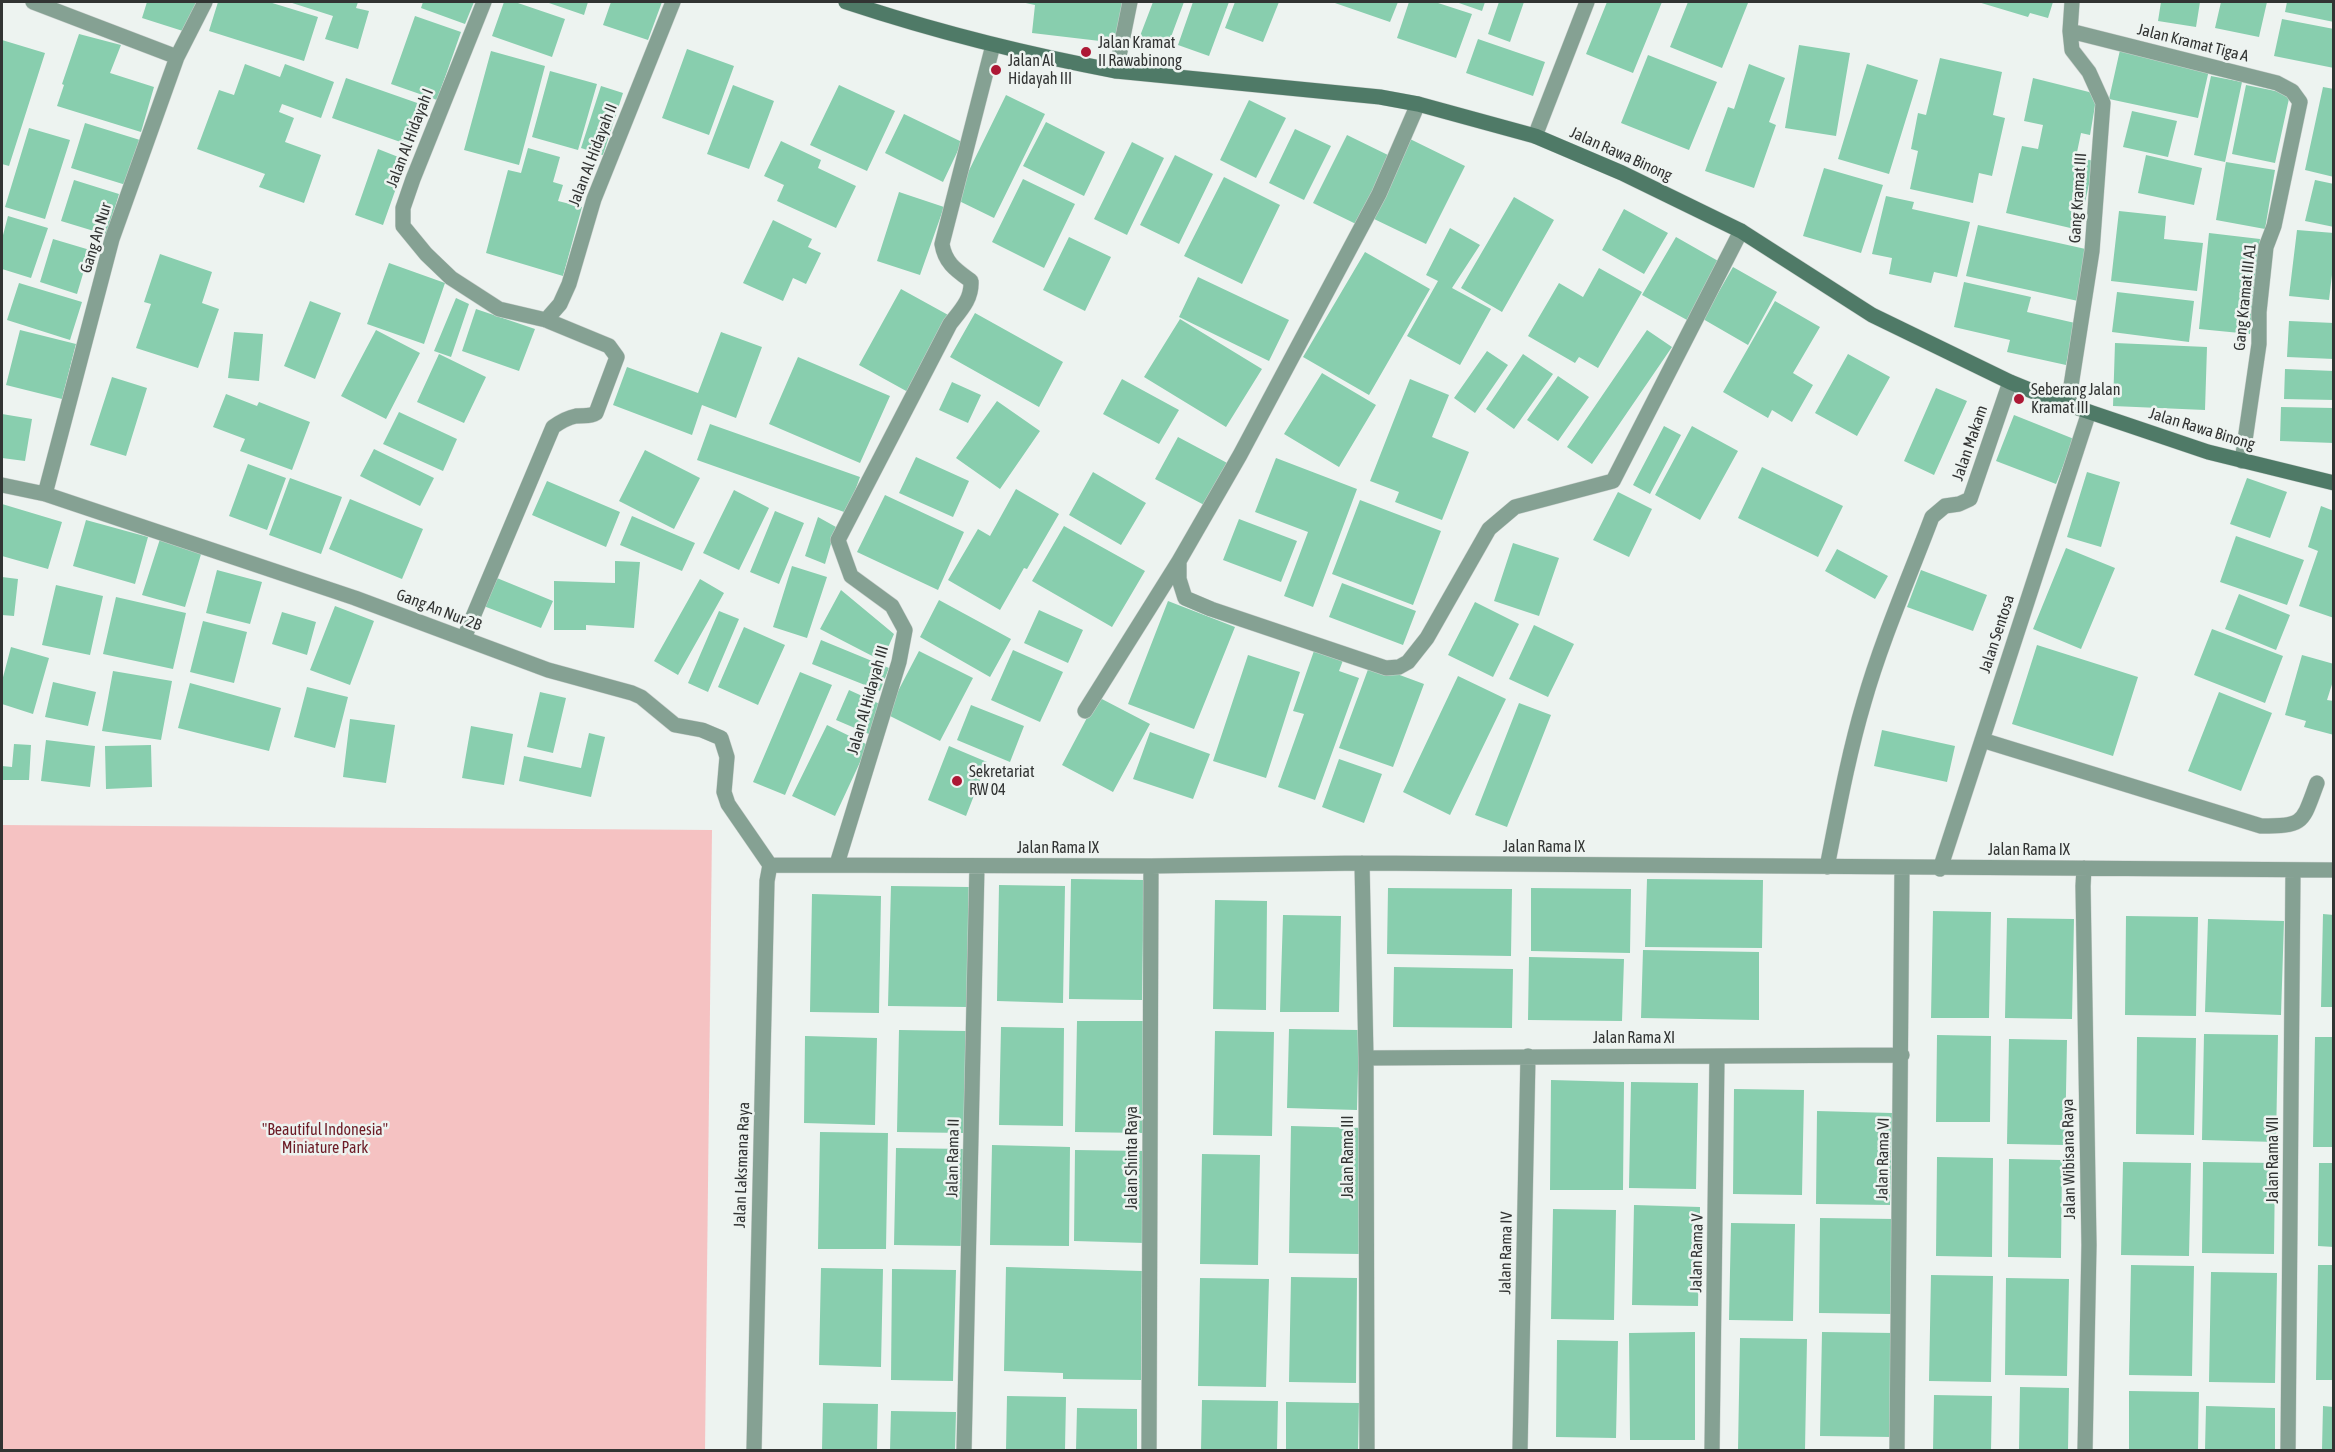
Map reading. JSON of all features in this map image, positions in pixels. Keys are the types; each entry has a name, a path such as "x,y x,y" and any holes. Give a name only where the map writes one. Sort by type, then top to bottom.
{"main road":[{"name":"Jalan Rawa Binong","path":"846,2 993,45 1116,71 1343,92 1418,104 1535,136 1622,173 1741,231 1872,315 2010,382 2068,405 2242,461 2334,483"}],"street":[{"path":"33,2 177,57"},
{"name":"Gang An Nur","path":"45,494 112,239 177,57 205,2"},
{"name":"Jalan Al Hidayah I","path":"484,2 413,179 403,208 403,226 426,254 451,278 499,309 546,320"},
{"name":"Jalan Al Hidayah II","path":"546,320 560,304 569,284 594,200 673,2"},
{"path":"1116,71 1130,2"},
{"path":"1535,136 1587,2"},
{"name":"Gang Kramat III","path":"2068,405 2092,251 2103,103 2090,72 2072,50 2070,30 2072,2"},
{"name":"Jalan Kramat Tiga A","path":"2070,30 2277,83 2292,91 2300,102"},
{"name":"Jalan Al Hidayah III","path":"837,864 900,662 905,630 892,606 851,576 838,540 950,324 967,303 972,291 971,281 953,267 945,257 942,244 993,45"},
{"name":"Gang Kramat III A1","path":"2242,461 2259,344 2259,312 2266,248 2274,226 2300,102"},
{"path":"1085,711 1179,561 1240,455 1379,194 1418,104"},
{"path":"1179,561 1179,579 1185,598 1211,609 1386,668 1399,667 1408,662 1427,638 1489,529 1500,519 1515,507 1613,481 1741,231"},
{"path":"464,638 552,428 562,420 575,416 592,416 596,413 617,357 609,346 546,320"},
{"name":"Jalan Makam","path":"1827,867 1850,752 1864,699 1932,518 1945,506 1959,504 1970,499 2010,382"},
{"name":"Jalan Sentosa","path":"1940,869 2090,412"},
{"name":"Gang An Nur 2B","path":"2,484 45,494 355,598 548,670 632,693 647,701 675,725 702,730 721,738 727,757 724,792 728,804 770,865"},
{"path":"1982,740 2261,826 2289,826 2304,817 2317,783"},
{"name":"Jalan Rama IX","path":"770,865 1151,866 1362,863 1940,869 2334,870"},
{"name":"Jalan Rama III","path":"1362,863 1366,1058 1367,1450"},
{"name":"Jalan Laksmana Raya","path":"754,1450 767,881 770,865"},
{"name":"Jalan Rama II","path":"964,1450 977,866"},
{"name":"Jalan Shinta Raya","path":"1149,1450 1151,866"},
{"name":"Jalan Rama VI","path":"1897,1450 1902,868"},
{"name":"Jalan Wibisana Raya","path":"2084,868 2089,1245 2085,1450"},
{"name":"Jalan Rama VII","path":"2288,1450 2293,870"},
{"name":"Jalan Rama XI","path":"1366,1058 1902,1055"},
{"name":"Jalan Rama IV","path":"1520,1450 1528,1056"},
{"name":"Jalan Rama V","path":"1712,1450 1717,1057"}],"green space":[{"name":"\"Beautiful Indonesia\" Miniature Park","path":"2,825 712,830 705,1450 2,1450"}],"building":[{"path":"147,2 196,2 186,32 142,18"},
{"path":"218,2 269,2 318,17 304,61 209,31"},
{"path":"289,2 358,2 356,8 369,11 358,49 325,39 333,16"},
{"path":"423,2 474,2 465,24 421,8"},
{"path":"504,2 515,2 565,19 552,57 492,36"},
{"path":"546,2 588,2 584,15"},
{"path":"611,2 662,2 648,40 603,25"},
{"path":"1021,2 1123,2 1117,43 1032,33 1035,5"},
{"path":"1153,2 1184,2 1168,45 1140,36"},
{"path":"1193,2 1229,2 1209,56 1178,45"},
{"path":"1235,2 1279,2 1263,42 1225,28"},
{"path":"1332,2 1398,2 1390,22"},
{"path":"1409,2 1435,2 1472,14 1456,58 1397,38"},
{"path":"1456,2 1485,2 1482,11"},
{"path":"1499,2 1524,2 1510,42 1488,34"},
{"path":"1607,2 1662,2 1633,73 1586,54"},
{"path":"1688,2 1748,3 1722,68 1670,47"},
{"path":"1978,2 2053,2 2048,18 2030,13 2028,17"},
{"path":"2161,2 2200,2 2196,27 2158,21"},
{"path":"2221,2 2267,2 2259,37 2215,28"},
{"path":"2287,2 2334,2 2334,22 2285,12"},
{"path":"415,16 461,32 437,100 391,84"},
{"path":"2282,19 2334,29 2334,68 2274,56"},
{"path":"79,34 121,45 110,73 154,87 141,132 57,106"},
{"path":"1478,39 1545,62 1533,96 1466,73"},
{"path":"2,40 45,53 9,166 2,164"},
{"path":"1799,45 1850,53 1836,136 1785,128"},
{"path":"687,49 734,66 709,135 662,118"},
{"path":"2120,50 2209,70 2198,118 2109,99"},
{"path":"491,51 545,66 519,165 464,150"},
{"path":"1648,55 1717,82 1689,150 1621,123"},
{"path":"1940,58 2002,72 1993,115 2005,118 1992,176 1979,173 1973,203 1910,189 1918,151 1911,149 1918,113 1926,115"},
{"path":"245,64 280,77 285,64 334,82 321,118 282,104 279,112 294,118 285,142 321,155 304,203 259,187 265,174 197,149 219,90 234,95"},
{"path":"1749,64 1785,78 1769,122 1776,125 1754,188 1705,171 1728,107 1734,109"},
{"path":"1867,64 1918,80 1889,174 1838,159"},
{"path":"550,71 597,84 578,150 532,137"},
{"path":"2211,76 2242,82 2225,162 2194,155"},
{"path":"346,78 423,105 409,145 332,118"},
{"path":"2033,78 2097,94 2090,135 2081,133 2076,157 2094,161 2079,230 2006,213 2022,146 2038,149 2043,125 2024,121"},
{"path":"733,85 774,101 749,169 707,154"},
{"path":"839,85 895,111 867,171 810,145"},
{"path":"2246,85 2290,94 2275,163 2232,154"},
{"path":"601,86 623,93 603,155 581,148"},
{"path":"2323,87 2334,89 2334,177 2305,170"},
{"path":"1006,95 1045,114 994,218 955,199"},
{"path":"1249,100 1286,118 1256,178 1220,160"},
{"path":"2132,111 2177,121 2168,157 2123,147"},
{"path":"904,114 962,142 943,182 885,153"},
{"path":"1046,122 1105,152 1084,196 1023,166"},
{"path":"85,123 140,140 126,185 71,168"},
{"path":"29,128 70,140 45,219 5,207"},
{"path":"1295,129 1331,146 1304,200 1269,183"},
{"path":"1347,135 1390,156 1356,224 1313,203"},
{"path":"1410,139 1465,166 1426,244 1372,218"},
{"path":"781,141 821,160 818,168 856,186 836,228 777,201 784,185 764,176"},
{"path":"1132,142 1164,158 1127,235 1094,219"},
{"path":"528,148 560,157 553,182 563,185 558,201 582,207 563,276 486,253 508,170 521,173"},
{"path":"378,149 406,160 383,225 355,215"},
{"path":"1175,155 1213,174 1179,244 1140,225"},
{"path":"2146,155 2202,168 2194,205 2138,193"},
{"path":"2226,162 2275,170 2265,229 2216,220"},
{"path":"1824,168 1883,185 1861,253 1803,236"},
{"path":"1224,177 1280,205 1242,284 1184,256"},
{"path":"1023,179 1075,204 1044,268 992,242"},
{"path":"74,180 119,194 107,235 61,221"},
{"path":"2315,180 2334,184 2334,227 2305,221"},
{"path":"899,192 944,207 920,275 877,261"},
{"path":"1886,196 1914,202 1912,209 1970,222 1957,277 1934,272 1931,283 1889,274 1892,258 1872,254"},
{"path":"1514,197 1554,220 1502,312 1461,288"},
{"path":"1624,209 1668,233 1644,274 1602,250"},
{"path":"2119,211 2166,216 2164,239 2203,243 2197,291 2111,281"},
{"path":"8,216 48,228 31,278 2,269 2,239"},
{"path":"773,220 812,239 808,247 821,253 806,284 793,278 783,301 743,283"},
{"path":"1978,225 2090,250 2078,301 1966,276"},
{"path":"1450,228 1480,245 1452,288 1491,309 1460,365 1407,336 1438,281 1426,275"},
{"path":"2297,230 2334,233 2334,258 2329,300 2289,296"},
{"path":"2209,233 2260,239 2250,334 2199,329"},
{"path":"1069,237 1111,257 1085,311 1043,290"},
{"path":"1676,237 1720,262 1687,320 1642,295"},
{"path":"53,239 90,250 77,294 40,282"},
{"path":"1365,252 1430,289 1369,395 1303,357"},
{"path":"160,254 212,272 202,303 219,309 198,368 136,348 151,304 144,302"},
{"path":"389,263 445,283 424,344 367,324"},
{"path":"1733,267 1777,292 1748,345 1703,319"},
{"path":"1599,268 1642,292 1598,368 1579,357 1575,363 1528,336 1559,283 1583,297"},
{"path":"1198,277 1289,320 1269,361 1179,317"},
{"path":"1964,282 2031,297 2027,312 2075,323 2066,365 2007,352 2010,340 1954,327"},
{"path":"19,283 82,302 70,340 7,320"},
{"path":"901,289 950,316 908,392 859,365"},
{"path":"2117,292 2194,301 2189,342 2112,332"},
{"path":"456,298 469,304 451,357 434,351"},
{"path":"310,301 341,313 315,379 284,366"},
{"path":"1775,301 1820,327 1793,373 1813,385 1792,422 1772,410 1768,418 1723,392"},
{"path":"476,309 535,329 519,371 462,351"},
{"path":"975,313 1063,362 1039,407 950,357"},
{"path":"1180,319 1262,369 1226,427 1144,377"},
{"path":"2289,321 2334,323 2334,359 2287,357"},
{"path":"20,330 76,344 62,399 6,385"},
{"path":"376,330 420,353 386,419 341,396"},
{"path":"1647,330 1672,347 1592,464 1567,447"},
{"path":"234,332 263,334 259,381 228,378"},
{"path":"721,332 762,347 736,418 702,405 692,435 613,405 627,367 698,393"},
{"path":"2115,343 2207,347 2205,410 2113,406"},
{"path":"1487,351 1508,365 1475,413 1454,398"},
{"path":"439,354 486,377 464,423 417,402"},
{"path":"1523,354 1553,374 1514,429 1486,409"},
{"path":"1848,354 1890,377 1857,436 1815,413"},
{"path":"798,357 890,396 860,463 769,424"},
{"path":"2285,369 2334,371 2334,400 2284,399"},
{"path":"1322,373 1376,405 1339,467 1284,434"},
{"path":"1558,376 1589,397 1558,441 1527,420"},
{"path":"112,377 147,388 126,456 90,445"},
{"path":"1122,379 1179,410 1159,444 1103,414"},
{"path":"1410,379 1449,395 1432,437 1469,452 1442,520 1395,502 1399,492 1370,481"},
{"path":"952,382 981,395 968,423 939,410"},
{"path":"1936,388 1967,401 1934,475 1904,461"},
{"path":"226,394 257,406 259,402 310,422 292,470 240,451 245,439 213,427"},
{"path":"997,401 1040,431 1000,489 956,458"},
{"path":"2281,407 2334,408 2334,443 2280,441"},
{"path":"399,412 457,439 443,471 383,444"},
{"path":"2,414 32,419 25,461 2,458"},
{"path":"2014,415 2074,439 2056,484 1996,461"},
{"path":"710,424 860,477 847,513 697,460"},
{"path":"1664,426 1681,435 1650,494 1633,485"},
{"path":"1692,426 1738,451 1700,520 1655,495"},
{"path":"1178,437 1231,465 1208,507 1155,479"},
{"path":"374,449 434,478 420,506 360,476"},
{"path":"645,450 700,478 674,529 619,501"},
{"path":"916,457 969,481 953,517 899,493"},
{"path":"1276,458 1357,489 1313,607 1284,596 1308,532 1255,512"},
{"path":"248,464 286,478 267,530 229,516"},
{"path":"1762,467 1843,506 1818,557 1738,518"},
{"path":"1093,472 1146,503 1121,545 1069,515"},
{"path":"2087,472 2120,482 2101,547 2067,537"},
{"path":"290,478 342,497 321,554 269,535"},
{"path":"2247,478 2287,492 2270,538 2230,524"},
{"path":"547,481 620,512 606,547 532,515"},
{"path":"1016,489 1059,514 1000,610 948,580 978,529 990,536"},
{"path":"734,490 769,508 739,570 703,553"},
{"path":"1618,492 1652,509 1629,557 1593,540"},
{"path":"885,495 964,532 938,590 857,552"},
{"path":"350,499 423,529 402,579 329,549"},
{"path":"1360,500 1441,531 1413,605 1332,574"},
{"path":"2,504 62,522 48,569 2,556"},
{"path":"2321,506 2334,511 2334,618 2299,606 2318,551 2308,547"},
{"path":"775,511 804,523 779,584 750,572"},
{"path":"632,516 695,543 682,571 620,545"},
{"path":"818,517 836,527 825,564 805,556"},
{"path":"1239,519 1297,541 1281,582 1223,560"},
{"path":"86,520 148,537 135,584 73,566"},
{"path":"1064,526 1145,571 1112,627 1032,581"},
{"path":"2236,536 2304,560 2287,605 2220,582"},
{"path":"160,539 202,551 185,607 142,595"},
{"path":"1513,543 1559,558 1539,616 1494,601"},
{"path":"2066,548 2115,568 2081,649 2033,629"},
{"path":"1837,549 1888,576 1875,599 1825,571"},
{"path":"615,561 640,562 634,628 586,625 586,630 554,630 554,581 615,583"},
{"path":"792,566 827,577 807,638 773,627"},
{"path":"217,570 262,582 250,624 206,613"},
{"path":"1921,570 1987,595 1973,631 1907,607"},
{"path":"492,576 553,601 541,628 481,605"},
{"path":"2,577 18,579 14,616 2,615"},
{"path":"700,579 724,593 678,675 654,661"},
{"path":"1342,583 1416,611 1403,645 1329,617"},
{"path":"56,585 103,596 90,655 42,645"},
{"path":"841,590 894,634 882,661 820,629"},
{"path":"2239,594 2290,615 2276,650 2225,629"},
{"path":"116,597 186,613 173,669 103,654"},
{"path":"939,600 1011,639 990,677 920,637"},
{"path":"1168,601 1235,627 1194,729 1128,704"},
{"path":"1475,602 1519,624 1493,677 1448,655"},
{"path":"335,606 374,621 350,685 310,670"},
{"path":"1039,610 1083,630 1068,663 1024,643"},
{"path":"719,611 739,619 708,692 688,683"},
{"path":"282,612 316,622 307,655 272,644"},
{"path":"203,621 247,632 234,683 190,672"},
{"path":"1534,625 1574,644 1548,697 1509,679"},
{"path":"744,627 785,645 758,705 718,687"},
{"path":"2212,629 2283,656 2265,703 2194,675"},
{"path":"821,640 889,668 880,691 812,664"},
{"path":"1316,645 1345,655 1339,671 1359,678 1315,800 1278,787 1304,714 1293,711"},
{"path":"2037,645 2138,677 2113,756 2012,724"},
{"path":"11,647 49,658 33,714 2,704 2,681"},
{"path":"1013,650 1063,672 1040,722 991,700"},
{"path":"919,651 973,678 940,741 886,714"},
{"path":"1248,655 1300,672 1266,778 1213,761"},
{"path":"2302,655 2334,664 2334,678 2327,700 2334,701 2334,735 2304,727 2306,721 2285,715"},
{"path":"1370,664 1424,684 1393,767 1339,748"},
{"path":"113,671 172,681 161,740 102,731"},
{"path":"800,672 832,685 785,795 753,782"},
{"path":"1458,676 1506,699 1450,815 1403,792"},
{"path":"53,682 96,692 88,726 45,717"},
{"path":"190,683 281,708 269,751 178,728"},
{"path":"307,687 348,697 335,748 294,737"},
{"path":"849,690 882,705 869,734 836,720"},
{"path":"540,692 566,698 553,753 527,747"},
{"path":"2219,692 2272,713 2241,791 2188,771"},
{"path":"1098,697 1150,724 1113,792 1062,765"},
{"path":"1519,703 1551,715 1507,827 1475,815"},
{"path":"971,705 1024,726 1010,762 957,740"},
{"path":"350,719 395,725 386,783 343,777"},
{"path":"827,725 868,745 835,816 792,796"},
{"path":"471,726 513,734 504,785 462,778"},
{"path":"1882,730 1955,746 1947,782 1874,766"},
{"path":"1150,732 1210,754 1193,799 1133,779"},
{"path":"589,733 605,737 591,797 519,781 524,756 581,768"},
{"path":"46,740 95,746 90,787 41,781"},
{"path":"14,744 31,745 29,780 2,780 2,766 12,767"},
{"path":"151,745 152,787 106,789 105,746"},
{"name":"Sekretariat RW 04","path":"949,746 987,762 966,816 928,800"},
{"path":"1339,759 1382,774 1364,823 1322,807"},
{"path":"1071,879 1144,880 1142,1000 1069,999"},
{"path":"1647,879 1763,880 1762,948 1645,947"},
{"path":"999,885 1065,886 1063,1003 997,1001"},
{"path":"891,886 969,887 967,1007 888,1006"},
{"path":"1388,888 1512,889 1511,956 1387,954"},
{"path":"1531,888 1631,889 1630,953 1531,951"},
{"path":"812,894 881,896 879,1013 810,1012"},
{"path":"1215,900 1267,901 1266,1010 1213,1009"},
{"path":"1933,911 1991,912 1989,1018 1931,1018"},
{"path":"2323,914 2334,915 2334,1007 2321,1007"},
{"path":"1283,915 1341,916 1339,1012 1280,1012"},
{"path":"2126,916 2198,917 2196,1016 2125,1015"},
{"path":"2007,918 2074,919 2072,1019 2005,1018"},
{"path":"2208,919 2284,921 2281,1015 2205,1012"},
{"path":"1643,950 1759,952 1759,1020 1641,1018"},
{"path":"1529,957 1624,959 1622,1021 1528,1020"},
{"path":"1394,967 1513,969 1512,1028 1393,1027"},
{"path":"1077,1021 1147,1021 1145,1133 1075,1132"},
{"path":"1001,1027 1064,1028 1063,1126 999,1125"},
{"path":"1289,1029 1359,1030 1357,1110 1287,1108"},
{"path":"899,1030 966,1031 964,1133 897,1132"},
{"path":"1215,1031 1274,1032 1272,1136 1213,1135"},
{"path":"2204,1034 2278,1035 2276,1142 2202,1140"},
{"path":"1937,1035 1991,1036 1990,1122 1936,1122"},
{"path":"805,1036 877,1038 875,1125 804,1123"},
{"path":"2137,1037 2196,1038 2194,1135 2136,1134"},
{"path":"2315,1037 2334,1037 2334,1147 2313,1147"},
{"path":"2009,1039 2067,1040 2065,1145 2007,1144"},
{"path":"1551,1080 1624,1082 1623,1190 1550,1190"},
{"path":"1631,1082 1698,1083 1696,1189 1629,1188"},
{"path":"1734,1089 1804,1090 1802,1195 1733,1194"},
{"path":"1817,1111 1892,1113 1890,1205 1816,1204"},
{"path":"1291,1126 1365,1128 1362,1254 1289,1253"},
{"path":"820,1132 888,1133 886,1249 818,1249"},
{"path":"992,1145 1070,1147 1069,1246 990,1245"},
{"path":"896,1148 967,1149 965,1246 894,1245"},
{"path":"1075,1150 1146,1151 1145,1243 1074,1241"},
{"path":"1202,1154 1260,1155 1258,1265 1200,1264"},
{"path":"1937,1157 1993,1158 1992,1257 1936,1256"},
{"path":"2009,1159 2062,1160 2061,1258 2008,1257"},
{"path":"2123,1162 2191,1163 2189,1256 2121,1255"},
{"path":"2203,1162 2275,1163 2274,1254 2202,1253"},
{"path":"2319,1163 2334,1163 2334,1247 2318,1246"},
{"path":"1634,1205 1700,1207 1698,1306 1632,1305"},
{"path":"1553,1209 1616,1210 1614,1320 1551,1319"},
{"path":"1820,1218 1895,1219 1893,1314 1819,1313"},
{"path":"1731,1223 1795,1224 1793,1321 1729,1320"},
{"path":"2131,1265 2194,1266 2192,1376 2129,1375"},
{"path":"2318,1265 2334,1265 2334,1380 2316,1380"},
{"path":"1006,1267 1142,1271 1141,1380 1063,1379 1063,1373 1004,1371"},
{"path":"821,1268 883,1269 881,1367 819,1365"},
{"path":"892,1269 956,1270 953,1381 891,1380"},
{"path":"2211,1272 2277,1273 2275,1383 2209,1382"},
{"path":"1931,1275 1993,1276 1991,1382 1929,1381"},
{"path":"1291,1277 1357,1278 1356,1383 1289,1382"},
{"path":"1200,1278 1269,1279 1266,1387 1198,1386"},
{"path":"2006,1278 2069,1279 2067,1376 2005,1375"},
{"path":"1695,1332 1695,1440 1630,1440 1629,1333"},
{"path":"1822,1332 1894,1333 1892,1437 1820,1436"},
{"path":"1740,1338 1807,1339 1805,1450 1738,1450"},
{"path":"1557,1340 1618,1341 1616,1438 1556,1437"},
{"path":"2020,1387 2069,1388 2068,1450 2019,1450"},
{"path":"2129,1391 2199,1392 2198,1450 2129,1450"},
{"path":"1934,1395 1992,1396 1991,1450 1933,1450"},
{"path":"1007,1396 1066,1397 1065,1450 1006,1450"},
{"path":"1202,1400 1278,1401 1277,1450 1201,1450"},
{"path":"1286,1402 1359,1403 1358,1450 1286,1450"},
{"path":"823,1403 878,1404 877,1450 822,1450"},
{"path":"2206,1406 2275,1408 2275,1450 2205,1450"},
{"path":"2323,1406 2334,1407 2334,1450 2322,1450"},
{"path":"1077,1408 1137,1409 1137,1450 1076,1450"},
{"path":"891,1411 956,1412 955,1450 890,1450"}],"place":[{"name":"Jalan Kramat II Rawabinong","path":"1086,52"},
{"name":"Jalan Al Hidayah III","path":"996,70"},
{"name":"Seberang Jalan Kramat III","path":"2019,399"},
{"name":"Sekretariat RW 04","path":"957,781"}]}
